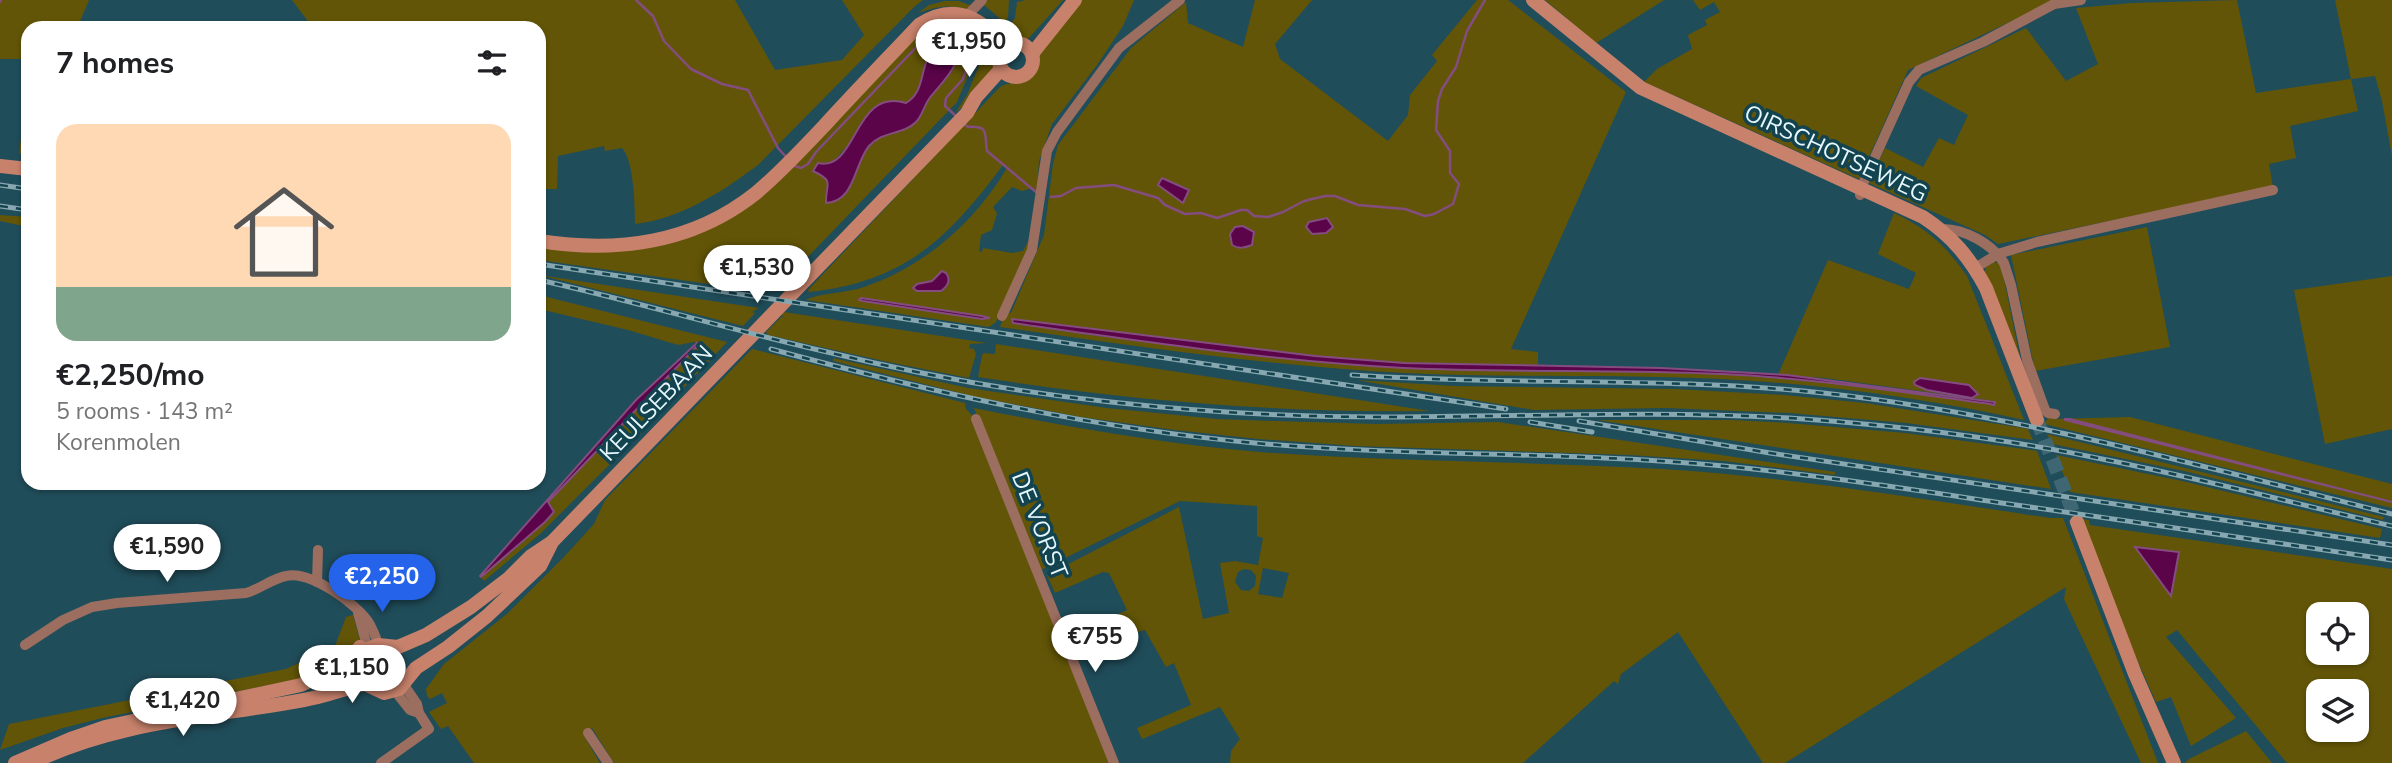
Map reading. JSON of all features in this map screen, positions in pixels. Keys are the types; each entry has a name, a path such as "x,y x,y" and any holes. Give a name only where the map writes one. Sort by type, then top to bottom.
{"main road":[{"path":"1017,49 1066,0"},
{"path":"546,242 597,247 629,245 674,235 701,225 739,205 766,184 933,14 967,15 1017,49 1033,62 1028,72 1018,77 1004,72 1000,58 1017,49 1075,0"},
{"name":"OIRSCHOTSEWEG","path":"1533,0 1641,89 1860,191 1923,217 1941,229 1961,248 1986,288 2037,420"},
{"name":"KEULSEBAAN","path":"396,645 424,631 431,631 471,607 509,578 531,556 552,542 962,117 982,103 1004,72"},
{"path":"0,166 21,168"},
{"path":"2077,522 2174,763"},
{"name":"KEULSEBAAN","path":"403,679 487,616 540,566 552,542"},
{"path":"15,763 73,737 106,727 274,692 327,678 357,659 370,643 396,645 404,658 403,679 384,693 369,686 361,675 357,659"},
{"path":"33,763 65,749 119,732 326,696 333,697 369,686"}],"street":[{"path":"967,15 982,0"},
{"path":"1002,316 1032,250 1047,151 1057,132 1119,48 1180,0"},
{"path":"1860,191 1909,82 1919,70 1983,43 2054,4 2081,0"},
{"path":"1975,268 1998,254 2037,242 2273,190"},
{"path":"1941,229 1951,228 1983,242 1998,254 2004,263 2032,376 2045,410 2055,414"},
{"name":"DE VORST","path":"976,419 1114,763"},
{"path":"317,582 318,550"},
{"path":"25,645 63,620 92,607 246,593 287,575 297,575 317,582 349,601 369,622 370,643"},
{"path":"381,763 429,729 419,713 410,710 403,679"},
{"path":"588,733 608,763"}],"shaded area":[{"path":"0,0 89,0 80,21 21,21 21,59 0,59"},
{"path":"292,0 735,0 775,70 842,60 864,35 842,0 923,0 758,165 700,203 668,216 635,224 631,173 622,148 605,151 604,146 558,156 557,189 546,189 546,21 308,21"},
{"path":"986,0 1009,0 1005,23 983,4"},
{"path":"1063,0 1028,39 1010,40 1001,36 1015,18 1017,2"},
{"path":"1078,0 1134,0 1123,26 1052,124 1039,161 1037,191 1032,188 1022,191 1012,187 993,207 997,213 992,230 981,235 979,251 982,252 983,248 1012,253 1023,251 1030,238 1034,240 996,322 989,327 806,300 864,287 907,267 946,240 979,207 1007,168 1003,165 963,215 921,253 872,278 842,287 808,290 999,88 1026,80 1032,75 1040,49","holes":["943,271 948,276 941,291 915,290 917,284 932,281","863,298 982,316 990,319 859,300"]},
{"path":"1255,0 1312,0 1275,44 1280,59 1388,141 1408,115 1410,95 1437,61 1432,55 1477,0 1508,0 1626,92 1511,349 1538,352 1538,366 1404,363 1315,356 1012,319 1012,322 1090,335 1314,361 1453,369 1724,374 1866,386 1990,404 1994,401 1825,378 1778,375 1828,260 1909,289 1916,273 1878,254 1894,213 1917,225 1935,239 1967,276 2024,420 1912,399 1797,384 1721,379 1353,370 1201,354 1000,327 1006,311 1011,313 1044,235 1058,145 1131,48 1186,2 1188,23 1243,47"},
{"path":"1545,0 1664,0 1596,43"},
{"path":"1693,0 2056,0 1908,70 1859,179 1644,82 1657,69 1692,49 1688,35 1707,25 1705,20 1720,12 1714,2 1700,10"},
{"path":"2237,0 2256,93 2351,79 2358,111 2290,126 2296,158 2269,164 2273,187 1998,244 1985,235 1869,183 1885,148 1923,167 1939,138 1954,145 1968,115 1916,86 1921,78 2026,28 2066,81 2098,64 2076,8 2132,3"},
{"path":"2335,0 2392,0 2392,156 2375,76 2351,79"},
{"path":"959,1 972,6 967,9 942,7 918,13 929,5"},
{"path":"960,20 987,43 974,61 957,102 776,290 766,292 546,261 546,246 593,252 733,213 927,23","holes":["946,80 929,99 916,122 881,136 859,161 852,184 826,203 828,182 818,163 831,164 849,144 913,98 919,88"]},
{"path":"944,40 951,40 956,47 955,63 929,99 918,120 905,129 874,141 864,154 853,181 843,196 826,203 827,181 813,171 818,163 831,162 841,155 865,117 876,107 889,101 906,103 913,97 918,90 929,55"},
{"path":"991,47 995,64 991,74 954,115 967,95 980,63"},
{"path":"1162,178 1189,190 1183,203 1158,185"},
{"path":"0,215 21,216 21,226 0,221"},
{"path":"1327,218 1333,227 1326,233 1312,234 1306,227 1309,222"},
{"path":"1243,226 1254,232 1252,245 1242,248 1232,245 1230,234 1235,227"},
{"path":"2147,227 2170,347 2035,371 2011,255"},
{"path":"1994,262 2001,264 2020,358 1984,273 1986,267"},
{"path":"942,271 948,276 948,280 941,291 917,291 913,288 917,284 932,281"},
{"path":"546,276 759,308 752,312 755,313 743,326"},
{"path":"2392,276 2392,429 2325,444 2294,290"},
{"path":"546,297 727,342 540,534 484,581 481,577 545,522 554,512 548,503 699,344 694,342 678,345 546,311"},
{"path":"861,298 982,316 990,318 859,300"},
{"path":"784,312 987,343 970,344 969,348 974,349 976,354 969,378 768,335 766,332 784,317 781,315"},
{"path":"1012,319 1315,356 1404,363 1661,368 1787,375 1995,402 1994,405 1856,386 1722,374 1355,365 1158,343 1013,323"},
{"path":"697,343 548,502 554,512 545,522 481,577 636,400"},
{"path":"996,344 1430,411 1318,410 1205,404 1092,393 978,377 982,355 995,354"},
{"path":"752,349 965,403 966,409 973,416 1109,763 614,763 592,728 583,734 600,763 474,763 448,726 441,729 429,712 447,703 442,693 430,699 426,689 444,664 508,613 563,558 594,524 605,500"},
{"path":"833,358 968,388 1107,408 1217,419 1377,424 1498,422 1835,472 1835,475 1724,461 1629,455 1355,446 1175,430 1081,417 976,397 833,361"},
{"path":"1920,378 1969,385 1978,394 1972,398 1927,390 1915,385 1914,382"},
{"path":"1356,380 1454,386 1675,389 1784,395 1865,403 2023,428 2028,429 2033,440 1906,423 1789,413 1666,408 1534,410"},
{"path":"974,408 1116,434 1223,449 1410,460 1612,466 1711,473 1808,483 2063,518 2158,763 2141,763 2064,599 2066,587 1785,763 1763,763 1678,632 1621,674 1618,684 1614,681 1523,763 1230,763 1231,751 1240,739 1220,707 1142,739 1137,728 1191,705 1174,663 1166,667 1145,630 1123,636 1116,615 1127,610 1109,573 1103,572 1055,593 1047,575 1179,507 1203,619 1229,613 1220,563 1235,561 1258,565 1263,538 1257,536 1257,506 1180,501 1039,571","holes":["1263,568 1289,573 1282,598 1258,594","1251,570 1256,576 1255,586 1249,591 1241,590 1235,582 1238,572"]},
{"path":"2049,417 2130,417 2392,484 2392,508 2044,424","holes":["2066,419 2368,495 2066,420"]},
{"path":"2070,419 2392,502 2065,420"},
{"path":"1597,420 1732,420 1788,423 1905,433 2031,450 2037,451 2051,489"},
{"path":"2047,434 2384,517 2383,520 2184,471 2052,444"},
{"path":"2056,455 2182,481 2382,529 2380,538 2070,492"},
{"path":"2081,519 2089,520 2090,525 2392,569 2392,763 2287,763 2177,630 2166,637 2236,718 2191,746 2171,697 2156,702 2125,633","holes":["2136,547 2178,552 2172,595 2171,595"]},
{"path":"2135,547 2179,552 2171,596"},
{"path":"353,615 360,640 352,655 305,678 102,718 63,728 0,750 9,724 286,669 335,646 346,617"},
{"path":"379,655 394,658 394,670 388,676 370,673 371,660"},
{"path":"2246,731 2272,763 2185,763 2189,759"}],"waterway":[{"path":"636,0 653,16 664,41 691,69 722,84 748,90 778,148 788,159"},
{"path":"1051,197 1061,196 1076,188 1114,185 1158,198 1165,205 1185,214 1201,213 1217,218 1241,210 1247,210 1254,216 1268,217 1304,201 1325,196 1335,196 1358,205 1405,209 1425,216 1434,214 1453,204 1459,184 1450,173 1450,151 1436,130 1438,101 1456,67 1467,31 1485,0"},
{"path":"795,166 801,168 808,164 816,152 927,36 946,26 958,28 976,42 963,79 946,98 945,106 957,117"},
{"path":"964,124 983,129 987,151 1036,192"}],"tunnel":[{"path":"2037,420 2077,522"}],"railway":[{"path":"0,185 21,188"},
{"path":"0,206 21,209"},
{"path":"546,265 1506,409"},
{"path":"546,282 894,367 1002,388 1075,398 1145,406 1315,416 1688,414 1869,424 1949,433 2068,452 2179,475 2392,526"},
{"path":"771,349 890,380 1011,407 1193,436 1314,447 1607,458 1760,470 1902,488 2392,560"},
{"path":"1352,375 1705,385 1823,393 1895,402 2038,428 2392,514"},
{"path":"1579,421 1770,453 2392,545"},
{"path":"1530,422 1592,432"}]}
